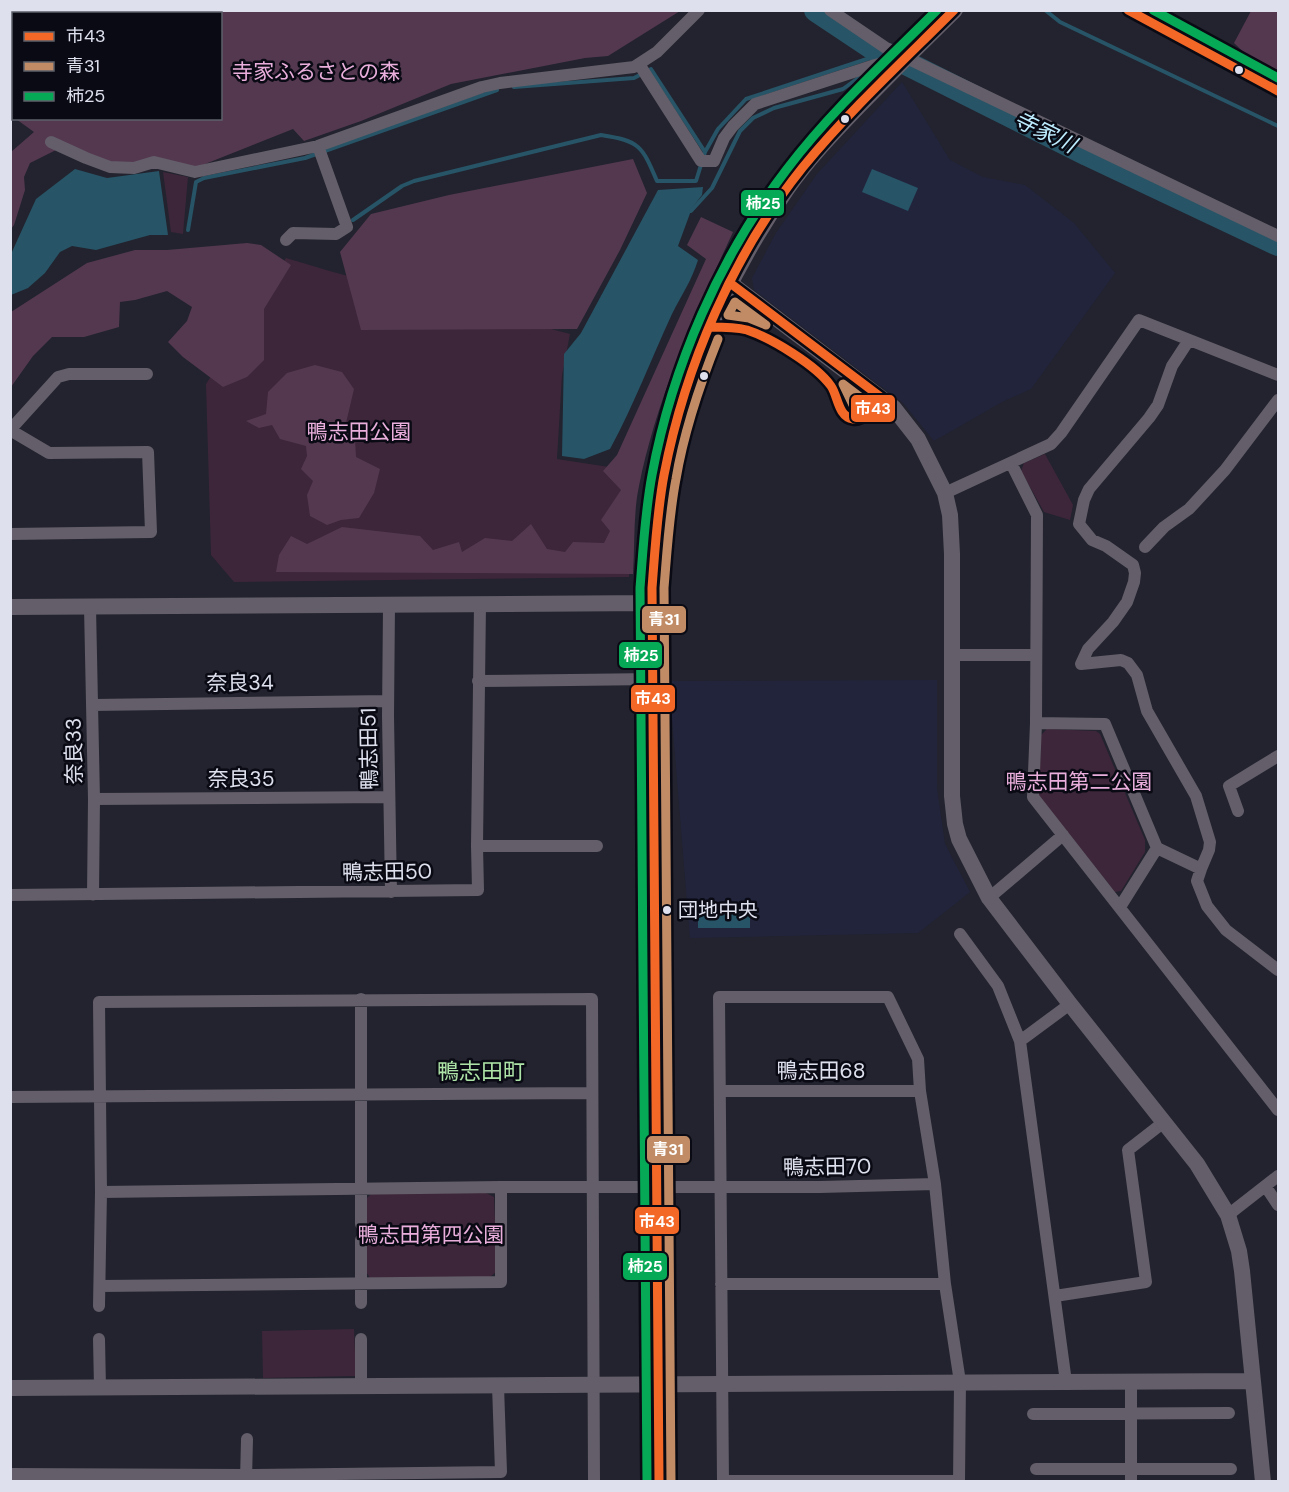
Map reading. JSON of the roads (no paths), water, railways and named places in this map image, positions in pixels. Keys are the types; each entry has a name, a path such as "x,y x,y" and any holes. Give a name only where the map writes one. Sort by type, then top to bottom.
{"street":[{"path":"51,142 110,167 134,168 154,162 195,172 318,146 482,87 633,67 657,52 699,10"},
{"path":"830,10 886,48 1278,236"},
{"path":"659,1482 652,588 659,509 667,460 684,398 710,327 752,243 788,188 831,135 905,57 955,10"},
{"path":"1127,10 1278,91"},
{"path":"639,64 701,160 714,161 732,126 755,104 905,57"},
{"path":"286,240 292,233 336,234 347,227 318,146"},
{"path":"730,283 893,407 918,439 945,493 950,515 952,554 952,796 958,839 988,898 1197,1164 1228,1215 1239,1251 1242,1272 1263,1482"},
{"path":"945,493 1051,444 1139,320 1278,375"},
{"path":"1189,340 1172,366 1158,405 1089,489 1084,501 1079,524 1092,540 1106,546 1132,565 1135,573 1127,602 1088,650 1081,664 1121,660 1128,663 1137,675 1147,711 1196,796 1210,842 1197,881 1207,906 1226,930 1278,970"},
{"path":"10,534 151,532 148,452 49,453 10,430 58,377 69,374 147,374"},
{"path":"1145,547 1164,527 1189,509 1226,470 1278,400"},
{"path":"1011,463 1037,515 1036,723 1033,796 1278,1110"},
{"path":"10,607 653,603"},
{"name":"鴨志田50","path":"10,895 478,890 480,604"},
{"name":"鴨志田51","path":"389,605 391,892"},
{"name":"奈良33","path":"90,607 94,799 93,895"},
{"path":"952,655 1036,655"},
{"path":"478,681 654,680"},
{"name":"奈良34","path":"93,705 388,701"},
{"path":"1036,723 1105,724 1157,848 1201,869"},
{"path":"1238,811 1229,786 1278,756"},
{"name":"奈良35","path":"94,799 389,797"},
{"path":"988,898 1063,835"},
{"path":"477,846 597,846"},
{"path":"1120,907 1157,848"},
{"path":"960,934 998,986 1020,1041 1066,1382"},
{"path":"719,997 888,997 918,1059 920,1091 935,1184 945,1284 960,1382 959,1481 723,1481 719,997"},
{"path":"361,999 361,1224"},
{"path":"99,1306 101,1192 99,1002 592,999 594,1482"},
{"path":"1020,1041 1070,1005"},
{"name":"鴨志田68","path":"721,1090 920,1091"},
{"path":"10,1096 592,1093"},
{"path":"1055,1296 1146,1282 1128,1150 1164,1122"},
{"path":"1228,1215 1278,1176"},
{"name":"鴨志田70","path":"101,1192 501,1187 820,1187 935,1184"},
{"path":"100,1286 501,1282 501,1187"},
{"path":"1266,1187 1278,1205"},
{"path":"361,1240 362,1303"},
{"path":"721,1284 945,1284"},
{"path":"361,1385 362,1339"},
{"path":"99,1340 100,1388"},
{"path":"10,1389 1253,1381"},
{"path":"1131,1382 1131,1475"},
{"path":"10,1474 246,1478 501,1477 498,1386"},
{"path":"1034,1414 1229,1413"},
{"path":"246,1478 247,1439"},
{"path":"1036,1469 1131,1475 1231,1469"}],"waterway":[{"name":"寺家川","path":"816,10 882,54 892,56 1087,154 1278,244"},
{"path":"1045,10 1060,22 1278,126"},
{"path":"353,220 402,186 414,181 601,135 624,140 638,147 657,181 696,181 705,152 718,129 746,99 882,54"},
{"path":"514,87 634,78 651,69 705,152"},
{"path":"691,211 712,188 740,131 753,118 774,108 843,89 865,73"},
{"path":"188,230 196,182 204,178 305,158 497,90"}],"place":[{"name":"団地中央","path":"667,910"}],"district":[{"name":"鴨志田町","path":"481,1071"}],"park label":[{"name":"寺家ふるさとの森","path":"316,72"},
{"name":"鴨志田公園","path":"359,432"},
{"name":"鴨志田第二公園","path":"1079,782"},
{"name":"鴨志田第四公園","path":"431,1235"}]}
